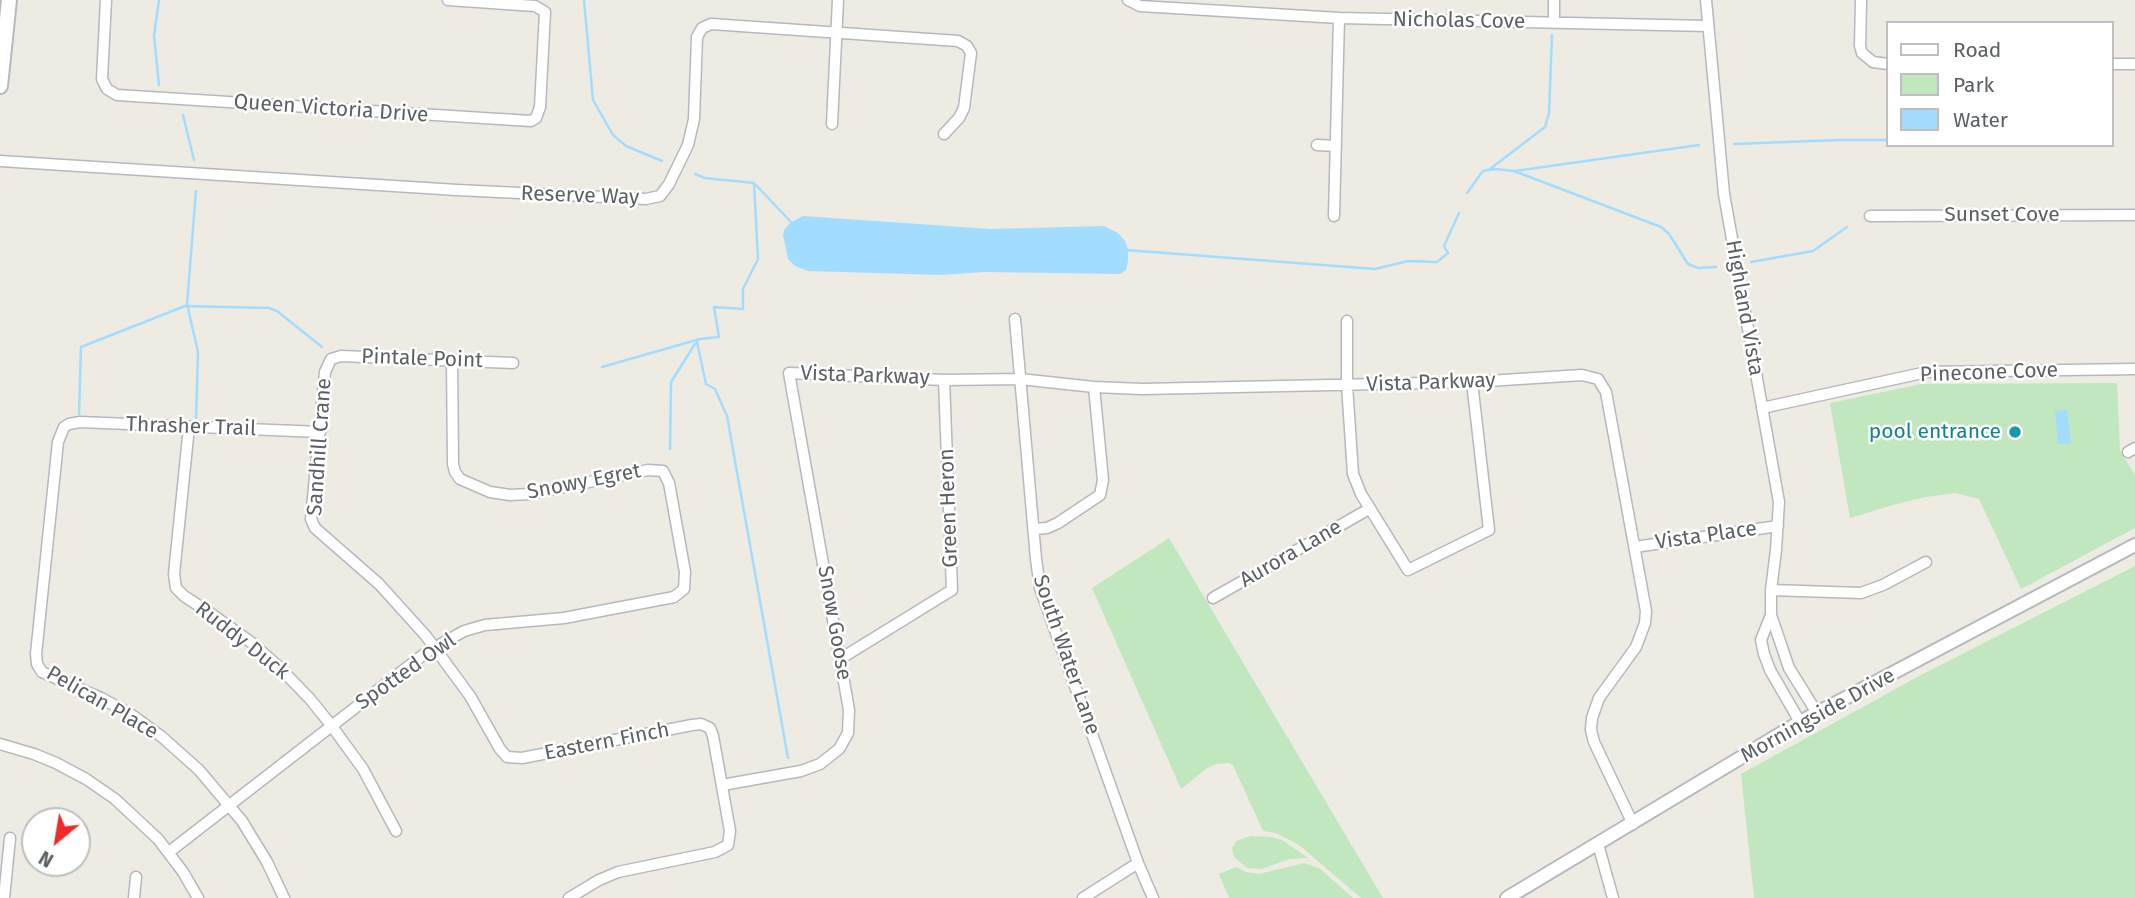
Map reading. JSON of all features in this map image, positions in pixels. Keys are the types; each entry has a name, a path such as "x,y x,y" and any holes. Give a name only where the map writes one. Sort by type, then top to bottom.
{"main road":[{"path":"0,86 9,0"}],"street":[{"name":"Queen Victoria Drive","path":"106,0 102,79 107,89 117,95 526,122 536,118 540,107 546,16 542,9 535,6 448,0"},
{"path":"832,124 838,0"},
{"name":"Nicholas Cove","path":"1128,0 1140,6 1339,18 1708,26"},
{"path":"1554,0 1554,23"},
{"name":"Highland Vista","path":"1706,0 1724,194 1779,502 1771,615 1789,668 1817,713"},
{"path":"1861,0 1860,46 1867,58 1886,64"},
{"path":"1334,216 1339,18"},
{"name":"Reserve Way","path":"0,161 457,190 646,199 660,196 669,184 692,132 697,37 702,28 711,24 958,41 967,46 971,53 964,108 944,134"},
{"path":"2114,64 2135,64"},
{"path":"1317,145 1336,146"},
{"name":"Sunset Cove","path":"1870,216 2135,215"},
{"name":"South Water Lane","path":"1014,319 1035,559 1040,588 1138,863 1153,898"},
{"path":"1348,321 1347,385 1353,474 1369,509 1408,570 1489,530 1472,382"},
{"name":"Pintale Point","path":"331,359 341,356 513,363"},
{"name":"Sandhill Crane","path":"331,359 325,372 312,522 379,584 435,647 470,696 507,757"},
{"name":"Snowy Egret","path":"452,361 454,469 460,478 466,483 499,494 519,495 648,470 663,471 669,483 681,547 686,578 684,589"},
{"name":"Pinecone Cove","path":"1762,408 1927,372 2135,369"},
{"name":"Vista Parkway","path":"789,373 944,380 1020,379 1142,389 1472,382 1582,375 1598,379 1606,392 1646,611 1645,623 1636,647 1594,708 1591,730 1633,824"},
{"name":"Snow Goose","path":"722,785 801,771 820,764 839,749 848,733 849,710 789,373"},
{"name":"Green Heron","path":"840,659 952,590 944,380"},
{"path":"1034,529 1047,528 1058,523 1100,495 1103,480 1094,387"},
{"name":"Thrasher Trail","path":"64,428 80,422 320,432"},
{"name":"Ruddy Duck","path":"189,427 174,574 176,588 240,634 293,681 331,725 363,769 396,831"},
{"name":"Pelican Place","path":"64,428 58,442 37,664 46,675 101,698 145,724 184,755 230,804 267,862 284,898"},
{"name":"Aurora Lane","path":"1213,598 1369,509"},
{"name":"Vista Place","path":"1635,547 1778,526"},
{"name":"Morningside Drive","path":"1507,898 1800,722 2135,545"},
{"path":"1771,590 1861,593 1883,586 1926,562"},
{"name":"Spotted Owl","path":"169,852 435,647 477,626 564,618 674,597 684,589"},
{"name":"Highland Vista","path":"1771,615 1761,640 1764,654 1770,670 1800,722"},
{"name":"Eastern Finch","path":"507,757 522,758 692,725 706,725 713,736 722,785"},
{"path":"0,744 45,758 94,784 130,811 169,852 198,898"},
{"path":"569,898 618,872 715,852 728,845 730,831 722,785"},
{"path":"4,898 10,838"},
{"path":"1598,844 1613,898"},
{"path":"1083,898 1138,863"},
{"path":"134,898 136,877"}],"green space":[{"path":"2117,383 2120,451 2135,475 2135,528 2021,589 1979,499 1955,493 1926,497 1850,518 1830,403 1921,384"},
{"path":"1169,538 1383,898 1361,898 1299,845 1276,833 1263,831 1233,765 1216,764 1207,768 1181,789 1092,588"},
{"path":"2135,566 2135,898 1754,898 1741,774 1921,675"},
{"path":"1251,836 1282,840 1308,858 1290,859 1261,869 1247,868 1234,857 1232,848 1236,841"},
{"path":"1304,863 1319,868 1353,898 1229,898 1219,874 1236,867 1259,874"}],"water":[{"path":"803,216 991,229 1104,226 1118,233 1125,241 1128,261 1126,270 1120,274 984,272 941,275 808,271 795,266 788,259 783,235 791,222"},
{"path":"2067,410 2071,443 2058,445 2055,411"}],"waterway":[{"path":"159,0 154,36 159,85"},
{"path":"584,0 593,100 613,135 626,146 662,161"},
{"path":"1490,169 1545,127 1549,113 1552,35"},
{"path":"183,115 194,160"},
{"path":"1734,144 1886,140"},
{"path":"1515,171 1699,145"},
{"path":"1467,193 1483,171 1514,171 1661,227 1669,234 1688,264 1698,268 1716,267"},
{"path":"602,367 700,339 719,337 714,307 743,309 743,289 758,259 754,183 705,178 695,174"},
{"path":"754,183 792,223"},
{"path":"196,191 187,304 198,352 196,420"},
{"path":"1126,250 1375,269 1408,261 1437,262 1448,253 1444,246 1459,213"},
{"path":"1751,262 1813,251 1847,227"},
{"path":"79,414 81,347 185,306 269,308 277,311 322,347"},
{"path":"697,342 706,384 715,389 727,416 788,758"},
{"path":"670,449 671,382 695,344"}],"place":[{"name":"pool entrance","path":"2015,432"}]}
